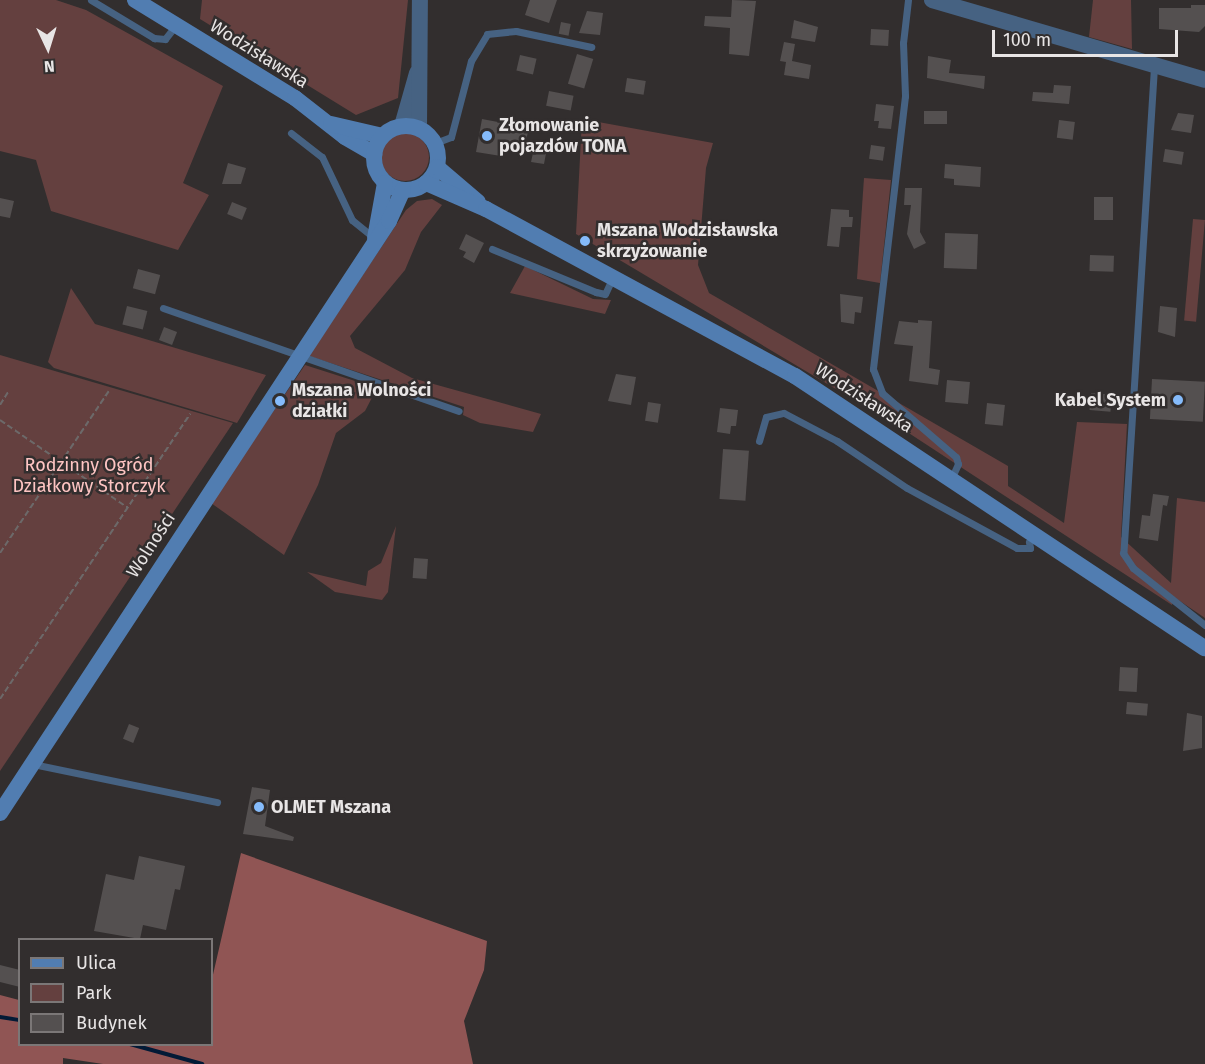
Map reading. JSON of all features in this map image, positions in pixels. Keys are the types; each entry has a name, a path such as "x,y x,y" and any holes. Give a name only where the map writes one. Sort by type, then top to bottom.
{"main road":[{"name":"Wodzisławska","path":"135,0 330,123 345,137 374,154"},
{"name":"Wodzisławska","path":"330,123 382,136"},
{"path":"402,126 419,129 435,143 437,167 426,183 403,190 386,183 377,172 374,154 382,136 402,126"},
{"name":"Wodzisławska","path":"437,167 486,209"},
{"name":"Wolności","path":"375,238 386,183"},
{"name":"Wodzisławska","path":"426,183 486,209 795,376 1205,648"},
{"name":"Wolności","path":"0,813 375,238 389,221 403,190"}],"street":[{"path":"402,126 417,72 420,0"},
{"path":"932,0 1205,80"},
{"path":"417,72 422,93 419,129"}],"lane":[{"path":"91,0 153,38 165,39 176,25"},
{"path":"908,0 903,42 905,96 873,369 882,393 956,457 958,464 951,479"},
{"path":"435,143 451,137 471,61 488,34 516,31 591,47"},
{"path":"1154,65 1123,554 1133,568 1205,625"},
{"path":"291,133 322,157 352,220 363,233 375,238"},
{"path":"492,249 596,292 605,294 613,277"},
{"path":"163,308 297,357 459,411"},
{"path":"759,441 766,417 784,413 837,441 907,488 1017,548 1030,548 1029,542 1039,536"},
{"path":"33,764 217,802"}],"path":[{"path":"0,553 109,391"},
{"path":"0,405 9,392"},
{"path":"0,699 190,414"},
{"path":"0,420 128,508"}],"green space":[{"path":"0,0 56,0 86,10 223,86 183,183 209,195 178,250 51,211 36,160 0,151"},
{"path":"202,0 408,0 398,98 356,115 200,19"},
{"path":"1093,0 1131,0 1132,49 1089,37"},
{"path":"582,119 713,143 706,168 698,265 709,293 1008,466 1008,486 1064,523 1077,422 1127,424 1121,537 1171,583 1177,498 1205,502 1205,618 1174,597 1172,605 898,426 576,234"},
{"path":"405,133 422,140 429,157 422,174 405,181 388,174 381,157 388,140"},
{"path":"864,178 891,180 880,283 857,279"},
{"path":"432,199 442,205 421,232 405,270 350,336 355,348 412,378 541,414 533,432 480,423 463,415 464,407 309,356 406,210 417,201"},
{"path":"1193,219 1205,220 1196,322 1184,321"},
{"path":"525,266 593,299 611,300 605,314 510,293"},
{"path":"71,288 95,324 266,375 237,423 54,368 48,362"},
{"name":"Rodzinny Ogród Działkowy Storczyk","path":"0,355 233,423 0,771"},
{"path":"305,365 377,388 365,411 336,433 318,485 284,555 211,503"},
{"path":"396,526 388,592 382,600 335,592 307,572 366,586 368,571 381,563"}],"shaded area":[{"path":"241,853 487,941 484,970 464,1021 473,1064 103,1064 63,1058 63,1064 0,1064 0,995 18,1000 18,1046 213,1046 213,975"}],"building":[{"path":"530,0 557,0 549,23 525,15"},
{"path":"732,0 756,1 749,56 729,54 730,28 704,26 705,16 731,17"},
{"path":"1191,5 1205,5 1205,26 1199,32 1159,29 1159,8 1191,8"},
{"path":"587,11 603,13 600,35 579,33"},
{"path":"794,20 818,27 815,42 791,38"},
{"path":"561,22 571,24 569,36 559,34"},
{"path":"871,29 889,30 888,46 870,45"},
{"path":"784,42 795,44 792,61 811,65 809,79 784,75 786,62 780,61"},
{"path":"577,54 593,59 584,89 568,84"},
{"path":"520,55 537,59 533,74 516,71"},
{"path":"928,56 951,60 949,73 985,76 984,89 927,78"},
{"path":"627,78 646,81 644,95 625,92"},
{"path":"1054,85 1071,86 1069,104 1032,101 1033,92 1053,93"},
{"path":"549,91 574,96 571,110 546,106"},
{"path":"876,104 894,106 891,129 878,128 879,121 874,121"},
{"path":"924,111 947,111 947,124 924,124"},
{"path":"1178,113 1194,115 1191,133 1171,130"},
{"path":"482,119 529,128 526,140 548,143 544,164 531,162 533,153 503,148 501,156 476,152"},
{"path":"1059,120 1075,122 1073,140 1057,138"},
{"path":"871,145 885,147 883,161 869,159"},
{"path":"1165,149 1184,152 1182,165 1163,162"},
{"path":"228,163 246,168 241,184 222,184"},
{"path":"945,164 981,167 980,187 954,185 954,179 944,178"},
{"path":"905,188 922,188 920,232 926,243 914,249 907,234 911,205 904,205"},
{"path":"1094,197 1113,197 1113,220 1094,220"},
{"path":"0,198 14,201 10,218 0,216"},
{"path":"232,202 247,208 242,220 227,214"},
{"path":"831,209 849,210 849,217 853,217 852,227 841,227 839,247 827,246"},
{"path":"945,233 978,234 977,269 944,268"},
{"path":"466,234 484,243 474,263 463,257 466,252 459,249"},
{"path":"1090,255 1114,256 1113,272 1089,271"},
{"path":"138,269 160,275 155,294 133,288"},
{"path":"840,294 863,297 861,313 855,312 854,324 841,322"},
{"path":"127,306 147,311 143,330 122,324"},
{"path":"1160,306 1177,308 1175,337 1158,332"},
{"path":"918,320 932,321 929,368 940,370 938,385 909,381 913,346 894,344 899,321 918,323"},
{"path":"164,327 177,332 172,345 159,340"},
{"path":"616,374 636,377 631,405 608,401"},
{"name":"Kabel System","path":"1152,379 1205,382 1203,422 1150,419"},
{"path":"947,380 970,382 968,404 945,402"},
{"path":"1091,393 1112,395 1110,412 1090,410"},
{"path":"648,402 661,404 658,423 645,421"},
{"path":"987,403 1005,405 1003,426 985,424"},
{"path":"720,408 738,410 736,426 731,426 730,434 717,432"},
{"path":"723,449 749,451 745,501 720,499"},
{"path":"1153,494 1169,496 1167,506 1163,505 1158,541 1139,538 1142,515 1150,516"},
{"path":"414,558 428,559 427,579 413,578"},
{"path":"1120,667 1138,668 1137,692 1119,691"},
{"path":"1127,702 1148,704 1147,716 1126,714"},
{"path":"1187,713 1202,716 1202,748 1183,751"},
{"path":"129,724 139,728 133,743 123,739"},
{"name":"OLMET Mszana","path":"252,787 270,790 265,826 294,837 293,841 243,834"},
{"path":"139,856 185,866 180,890 175,889 166,930 143,925 140,938 94,931 106,874 134,880"},
{"path":"0,965 18,970 18,986 0,982"}],"waterway":[{"path":"0,1017 18,1020"},
{"path":"137,1046 202,1064"}],"place":[{"name":"Złomowanie pojazdów TONA","path":"487,136"},
{"name":"Mszana Wodzisławska skrzyżowanie","path":"585,241"},
{"name":"Kabel System","path":"1178,400"},
{"name":"Mszana Wolności działki","path":"280,401"},
{"name":"OLMET Mszana","path":"259,807"}]}
